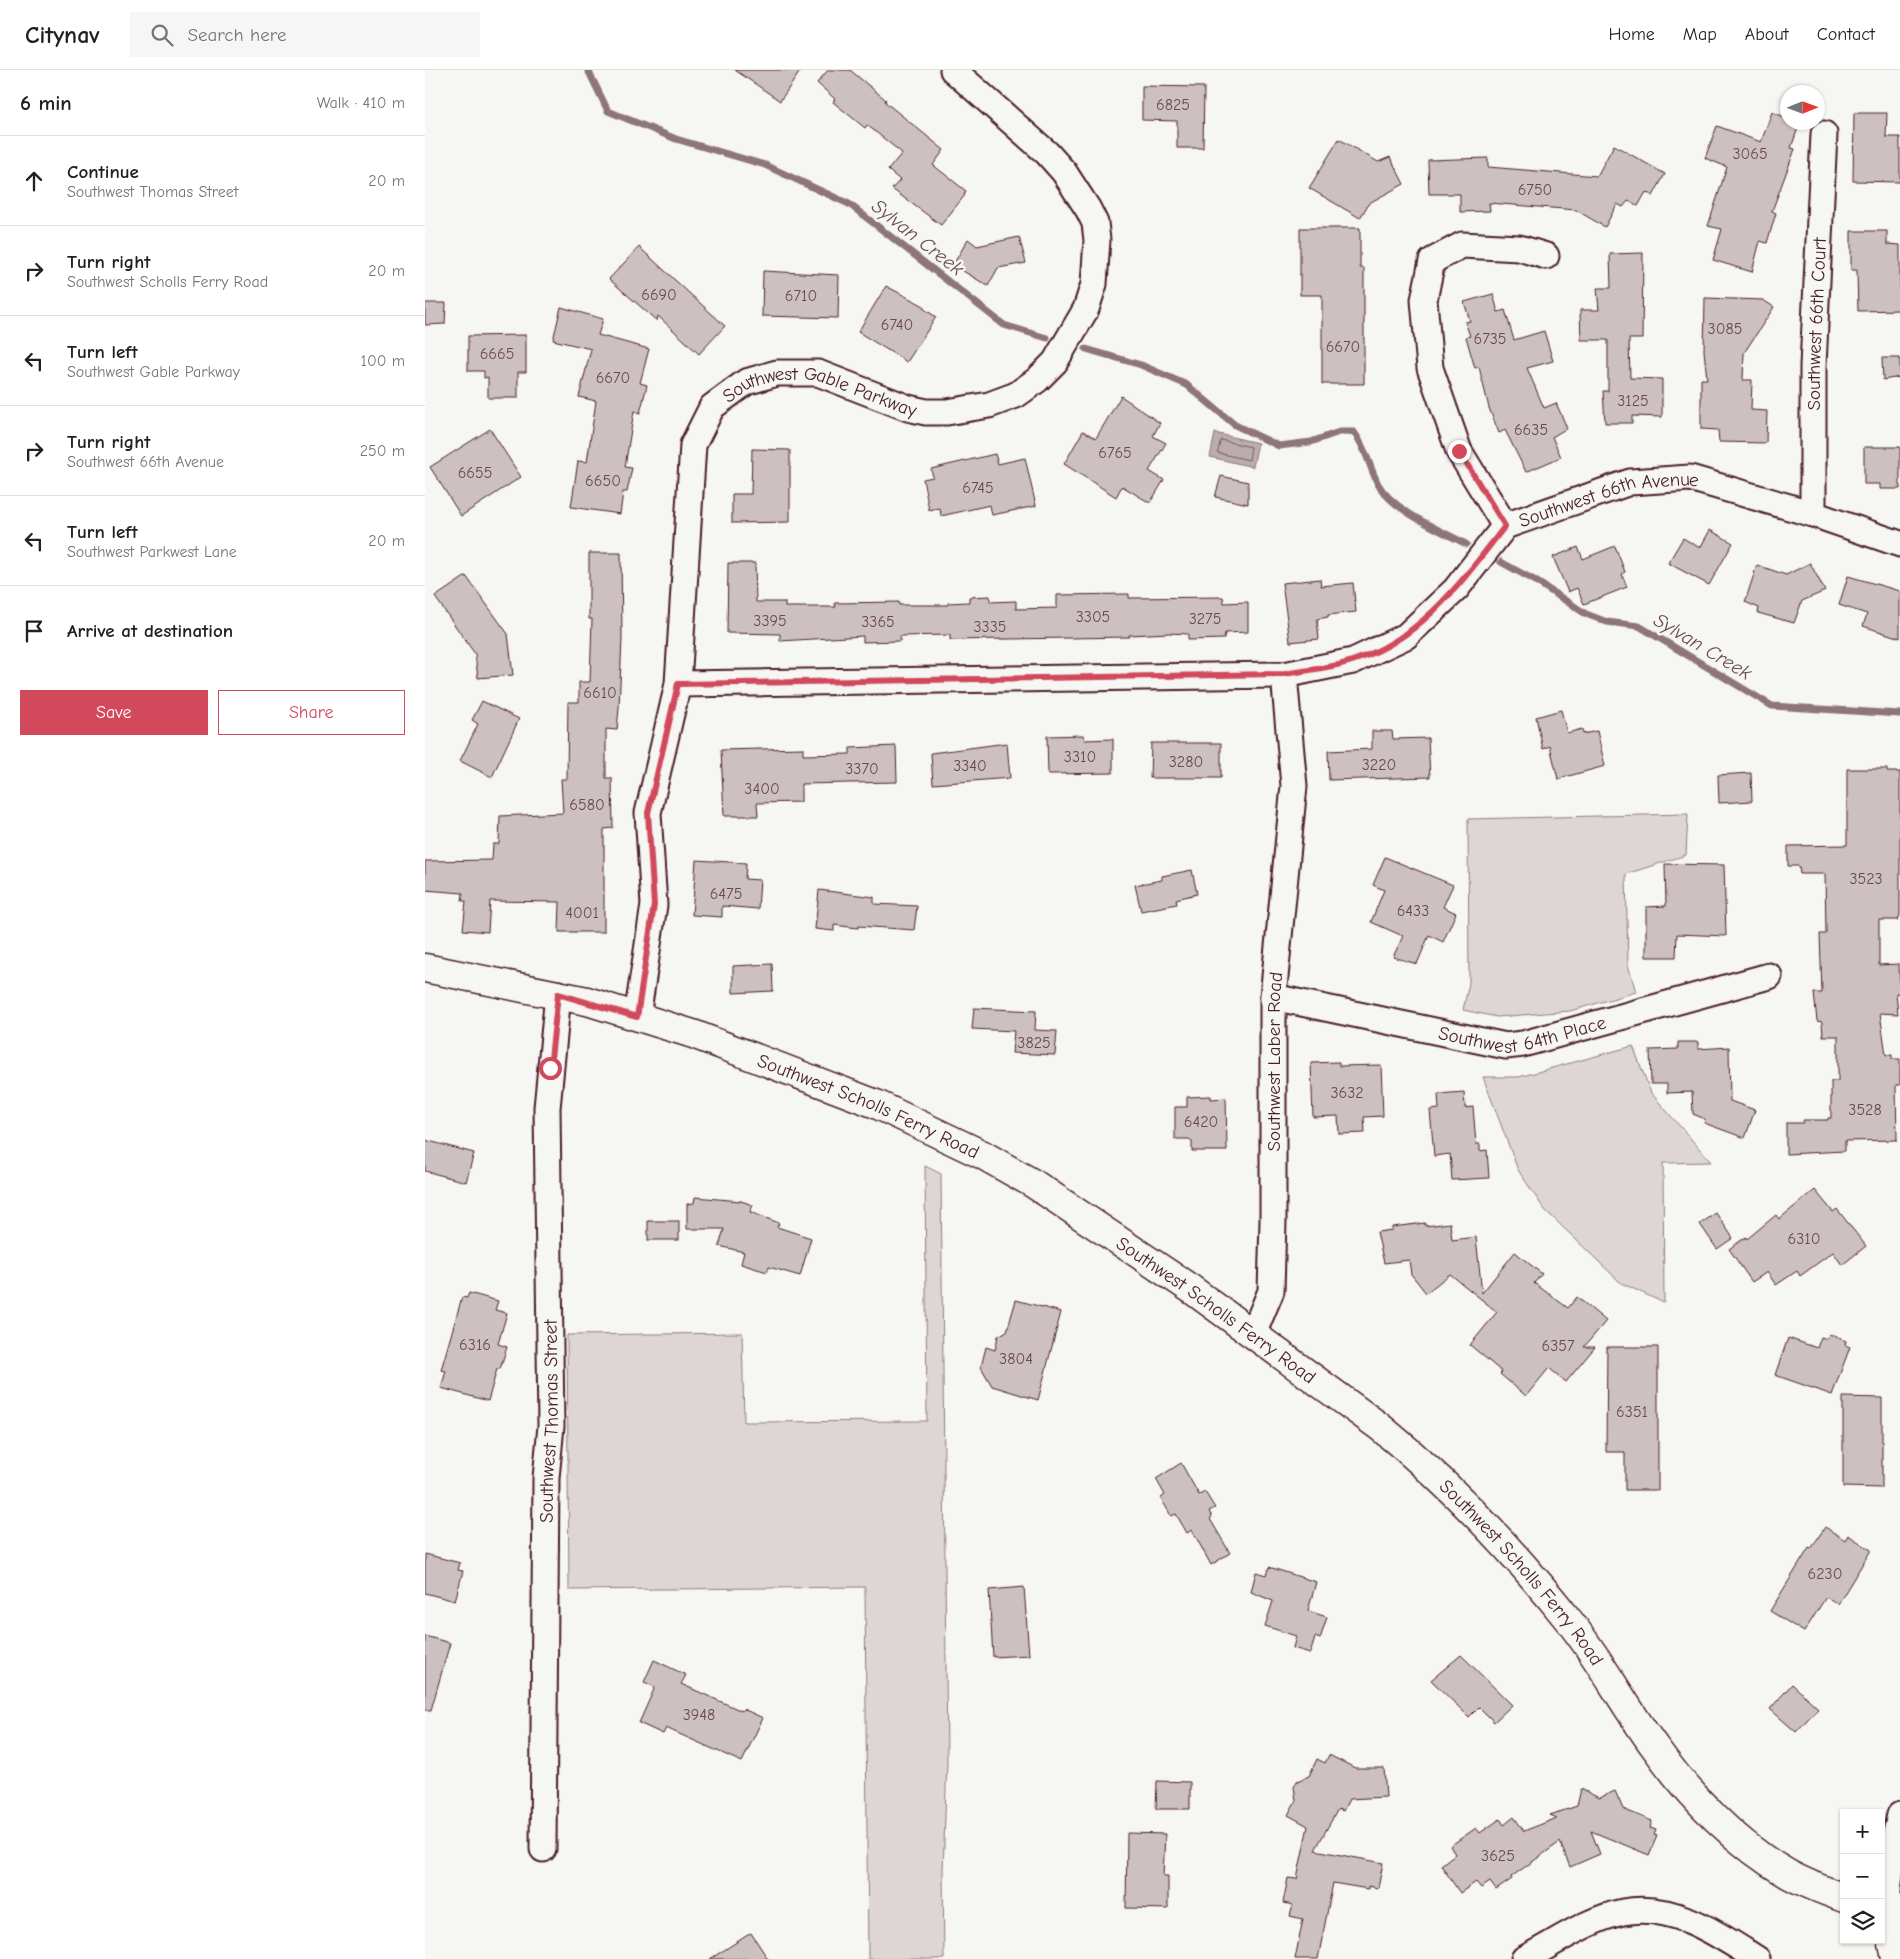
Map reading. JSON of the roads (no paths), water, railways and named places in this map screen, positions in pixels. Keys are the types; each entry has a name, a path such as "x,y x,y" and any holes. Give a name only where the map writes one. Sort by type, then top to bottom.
{"main road":[{"name":"Southwest Scholls Ferry Road","path":"425,968 558,994 693,1034 819,1080 876,1104 983,1155 1034,1184 1129,1246 1253,1334 1404,1447 1491,1529 1571,1623 1657,1750 1690,1791 1728,1828 1768,1861 1789,1875 1840,1897"},
{"path":"1889,1908 1896,1959"}],"street":[{"name":"Southwest Gable Parkway","path":"637,1017 654,905 648,813 678,684 693,445 713,406 746,382 777,373 819,373 908,408 926,412 947,412 989,405 1016,395 1037,380 1055,362 1086,309 1094,284 1097,240 1095,223 1088,209 1068,178 1047,153 953,70"},
{"name":"Southwest 66th Court","path":"1813,514 1813,366 1824,134"},
{"path":"1505,526 1459,451 1430,368 1424,300 1432,261 1462,245 1519,248 1546,256"},
{"name":"Southwest 66th Avenue","path":"678,684 1285,674 1353,661 1406,636 1456,589 1505,526 1630,482 1690,478 1813,514 1900,544"},
{"name":"Southwest Laber Road","path":"1253,1334 1271,1291 1273,996 1294,786 1285,674"},
{"name":"Southwest 64th Place","path":"1273,996 1506,1046 1523,1044 1769,976"},
{"name":"Southwest Thomas Street","path":"543,1849 546,1478 551,1426 547,1108 558,994"},
{"path":"1889,1908 1894,1841 1900,1815"},
{"path":"1524,1959 1593,1922 1624,1912 1647,1912 1682,1917 1725,1939 1757,1959"}],"water":[{"path":"1215,433 1258,443 1253,467 1210,457"}],"waterway":[{"name":"Sylvan Creek","path":"588,70 608,111 676,139 765,165 849,204 1004,325 1047,338"},
{"name":"Sylvan Creek","path":"1086,349 1141,365 1187,385 1235,425 1279,446 1311,442 1339,432 1354,432 1362,444 1378,484 1385,494 1394,503 1418,519 1466,544"},
{"name":"Sylvan Creek","path":"1501,562 1534,580 1586,614 1607,622 1639,626 1772,706 1900,714"}]}
